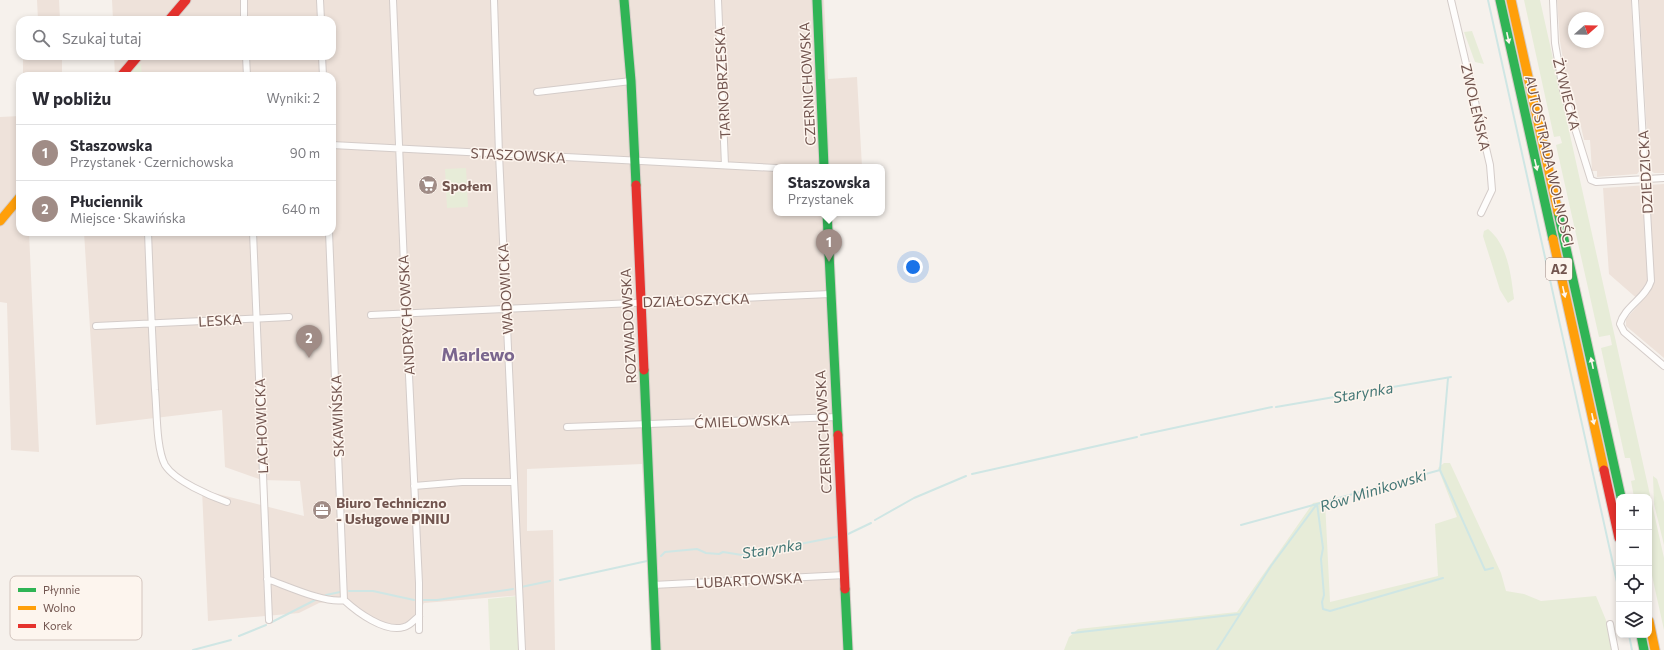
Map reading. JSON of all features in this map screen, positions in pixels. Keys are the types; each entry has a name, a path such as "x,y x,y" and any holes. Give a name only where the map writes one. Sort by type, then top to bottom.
{"main road":[{"path":"172,16 186,0"},
{"name":"ROZWADOWSKA","path":"624,0 631,81 656,650"},
{"name":"CZERNICHOWSKA","path":"817,0 824,164"},
{"name":"AUTOSTRADA WOLNOŚCI","path":"1500,0 1617,530"},
{"name":"AUTOSTRADA WOLNOŚCI","path":"1511,0 1621,494"},
{"path":"127,72 135,60"},
{"path":"0,221 16,202"},
{"name":"CZERNICHOWSKA","path":"827,216 848,650"},
{"path":"1652,636 1655,650"},
{"path":"1641,638 1644,650"}],"street":[{"path":"244,0 244,16"},
{"path":"320,0 321,16"},
{"name":"ANDRYCHOWSKA","path":"393,0 419,583 419,630"},
{"name":"WADOWICKA","path":"494,0 499,154 522,650"},
{"name":"TARNOBRZESKA","path":"718,0 725,165"},
{"name":"ZWOLEŃSKA","path":"1451,0 1490,165 1492,190 1481,213"},
{"name":"ŻYWIECKA","path":"1553,0 1555,44 1563,90 1588,175 1591,180 1596,182 1646,179"},
{"name":"DZIEDZICKA","path":"1635,0 1651,281 1648,288 1621,320 1620,326 1624,332 1664,366"},
{"path":"246,60 247,72"},
{"path":"322,60 323,72"},
{"path":"537,92 631,81"},
{"name":"STASZOWSKA","path":"336,145 773,168"},
{"path":"1646,179 1664,178"},
{"path":"148,236 156,408 161,456 168,469 207,495 227,502"},
{"name":"LACHOWICKA","path":"254,236 269,620"},
{"name":"SKAWIŃSKA","path":"329,236 344,600"},
{"name":"DZIAŁOSZYCKA","path":"371,315 406,312 506,309 830,294"},
{"name":"LESKA","path":"96,326 289,317"},
{"name":"ĆMIELOWSKA","path":"567,427 837,417"},
{"path":"414,486 462,482 514,482"},
{"name":"LUBARTOWSKA","path":"653,585 845,575"},
{"path":"267,580 302,593 334,602 344,600 359,613 380,624 395,628 403,628 411,624 419,616"},
{"path":"1610,624 1615,650"}],"shaded area":[{"path":"37,0 59,0 60,16 38,16"},
{"path":"112,0 824,0 828,79 857,77 862,164 773,164 773,216 828,216 848,650 652,650 642,464 527,469 527,531 553,530 555,650 525,650 522,595 424,603 413,626 397,631 374,622 341,601 319,603 299,613 208,621 202,490 304,516 300,481 262,480 225,467 222,410 96,425 84,236 336,236 336,72 115,72 114,60 336,60 336,16 113,16"},
{"path":"1557,0 1631,0 1641,169 1637,174 1597,177 1597,171 1592,171 1590,140 1584,140 1573,91 1568,91 1560,41"},
{"path":"1639,0 1664,0 1664,173 1654,173 1649,169"},
{"path":"23,60 62,60 62,72 23,72"},
{"path":"16,116 16,236 29,236 39,452 11,450 7,303 0,302 0,117"},
{"path":"1664,184 1664,358 1626,326 1626,319 1641,302 1609,274 1603,188"}],"green space":[{"path":"1524,0 1540,0 1650,494 1633,494 1631,481 1635,480 1630,458 1625,458 1601,348 1612,345 1610,335 1599,337 1556,145 1562,143 1560,136 1554,137"},
{"path":"1472,31 1484,64 1475,62 1464,32"},
{"path":"143,63 141,65 142,72 133,72 133,68"},
{"path":"466,168 468,207 447,208 445,169"},
{"path":"1488,229 1500,243 1510,271 1514,299 1508,303 1500,290 1483,236 1484,231"},
{"path":"1444,463 1450,463 1501,573 1506,591 1524,594 1541,601 1596,596 1608,625 1612,650 1064,650 1069,637 1078,629 1237,612 1313,503 1325,501 1330,602 1438,576 1435,524 1457,517 1438,468"},
{"path":"1653,476 1657,479 1664,502 1664,545 1654,504"},
{"path":"1652,504 1664,558 1664,630 1652,576"},
{"path":"517,596 519,650 490,650 488,599"}],"waterway":[{"path":"1488,0 1616,577"},
{"name":"Starynka","path":"1276,407 1451,377"},
{"name":"Rów Minikowski","path":"1217,650 1271,566 1317,504 1440,470 1448,378"},
{"name":"Starynka","path":"1141,435 1272,407"},
{"name":"Starynka","path":"972,474 1137,437"},
{"path":"1440,470 1485,570 1493,568"},
{"name":"Starynka","path":"875,520 914,498 966,476"},
{"path":"1241,525 1317,504 1323,548 1321,559 1324,595 1322,602 1323,609 1330,611 1443,578"},
{"name":"Starynka","path":"846,535 871,523"},
{"name":"Starynka","path":"661,556 665,552 697,549 706,553 719,554 723,552 742,555 836,537"},
{"name":"Starynka","path":"560,580 647,561"},
{"name":"Starynka","path":"521,587 550,581"},
{"name":"Starynka","path":"423,600 437,600 513,589"},
{"name":"Starynka","path":"349,591 373,591 414,600"},
{"name":"Starynka","path":"326,595 340,592"},
{"name":"Starynka","path":"272,622 317,599"},
{"path":"1072,633 1240,614"},
{"name":"Starynka","path":"239,636 266,625"},
{"path":"1630,638 1632,650"},
{"name":"Starynka","path":"193,650 231,640"}],"traffic: fast":[{"path":"624,0 631,81 636,185"},
{"path":"817,0 824,164"},
{"path":"1500,0 1553,239"},
{"path":"1558,212 1620,494"},
{"path":"827,216 838,435"},
{"path":"644,370 656,650"},
{"path":"845,589 848,650"},
{"path":"1642,638 1644,650"}],"traffic: slow":[{"path":"1511,0 1558,212"},
{"path":"0,221 16,202"},
{"path":"1553,239 1604,470"},
{"path":"1652,636 1655,650"}],"traffic: jam":[{"path":"172,16 186,0"},
{"path":"124,72 135,60"},
{"path":"636,185 644,370"},
{"path":"838,435 845,589"},
{"path":"1604,470 1617,530"}],"place":[{"name":"Społem","path":"428,185"},
{"name":"Staszowska","path":"829,262"},
{"name":"Płuciennik","path":"309,358"},
{"name":"Biuro Techniczno - Usługowe PINIU","path":"322,510"}],"district":[{"name":"Marlewo","path":"478,354"}]}
